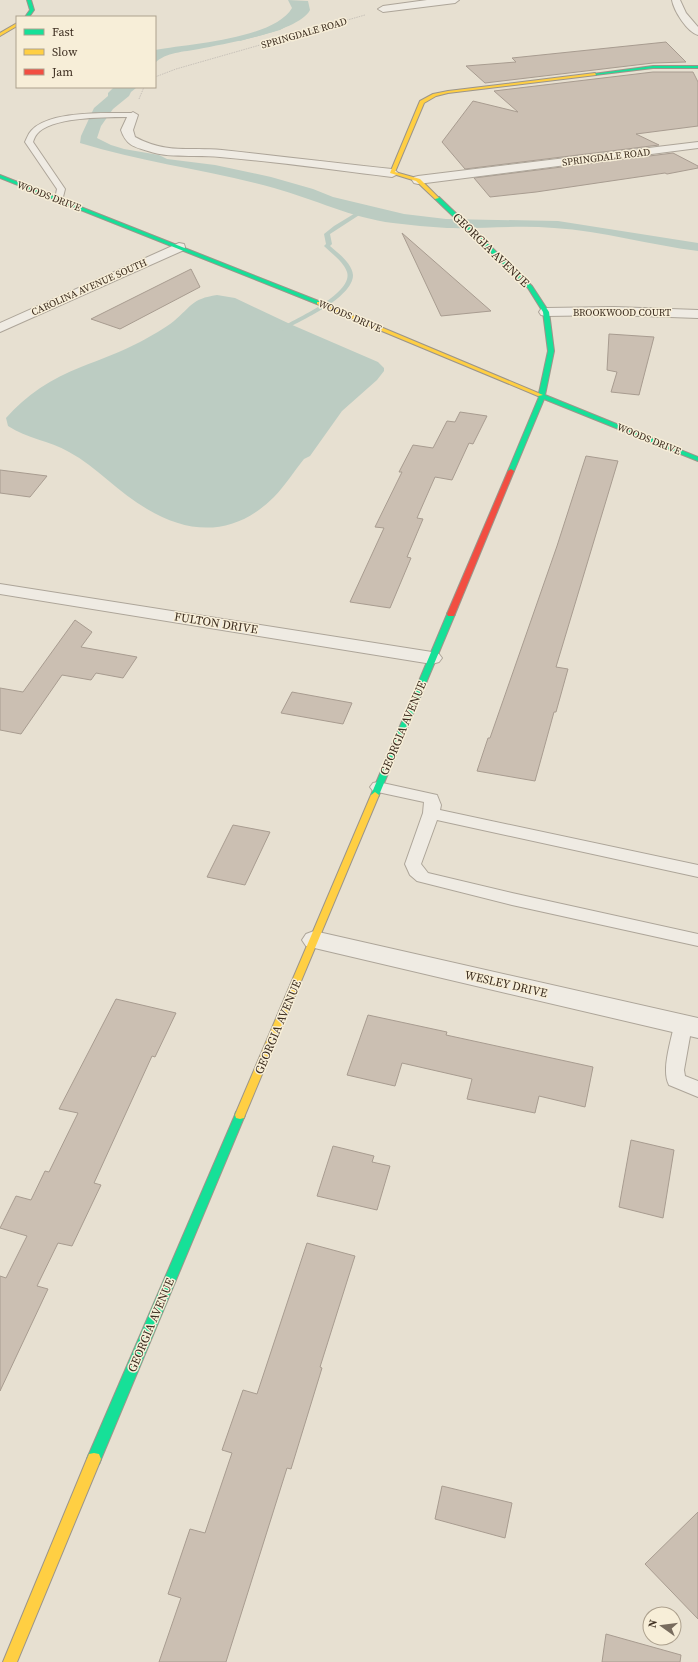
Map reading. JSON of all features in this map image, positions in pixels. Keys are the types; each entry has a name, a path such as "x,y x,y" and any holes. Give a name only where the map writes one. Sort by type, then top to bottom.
{"street":[{"path":"28,16 32,10 29,0"},
{"path":"383,9 455,0"},
{"path":"676,0 678,10 698,32"},
{"path":"0,35 16,25"},
{"path":"133,115 127,130 130,139 142,147 164,152 216,153 392,173 422,102 430,97 458,90 653,67 698,67"},
{"name":"SPRINGDALE ROAD","path":"418,180 698,145"},
{"name":"GEORGIA AVENUE","path":"10,1662 78,1497 542,396 551,351 546,312 530,287 418,180 392,173"},
{"name":"WOODS DRIVE","path":"0,176 325,305 542,396 698,459"},
{"name":"CAROLINA AVENUE SOUTH","path":"0,328 179,247"},
{"name":"BROOKWOOD COURT","path":"546,312 614,310 698,314"},
{"name":"FULTON DRIVE","path":"0,589 432,658"},
{"name":"WESLEY DRIVE","path":"314,940 691,1027"}],"lane":[{"path":"59,200 61,189 29,142 35,132 48,124 90,116 133,115"},
{"path":"378,787 432,799 433,805 431,813 413,864 416,872 423,877 698,940"},
{"path":"431,813 698,871"},
{"path":"691,1027 675,1070 676,1080 698,1089"}],"path":[{"name":"SPRINGDALE ROAD","path":"156,78 176,69 383,9"}],"shaded area":[{"path":"288,0 308,1 310,10 303,18 276,31 242,40 176,53 159,59 156,62 156,50 209,42 250,33 268,27 282,18 292,8"},
{"path":"113,88 136,88 113,109 101,126 97,138 111,145 124,149 159,155 167,159 215,165 271,177 313,189 333,197 404,214 446,219 558,221 698,243 698,251 608,235 541,227 447,228 378,221 348,213 274,188 226,176 128,156 80,143 81,136 94,108 108,96 108,93"},
{"path":"217,295 235,298 290,324 378,362 384,368 384,371 377,380 342,411 310,456 304,459 278,493 259,510 244,519 229,525 197,527 180,524 164,518 137,503 89,465 69,452 23,434 8,426 6,418 22,402 40,388 70,371 140,342 170,324 192,304 202,299"}],"building":[{"path":"666,42 686,62 653,63 485,83 466,66 516,62 512,58"},
{"path":"653,72 693,72 698,82 698,126 636,134 659,145 465,169 442,142 473,101 518,112 494,91"},
{"path":"673,153 698,166 698,168 667,174 665,173 536,192 490,197 474,178"},
{"path":"402,233 491,311 441,316"},
{"path":"191,269 200,287 120,329 91,319"},
{"path":"609,334 654,337 639,395 611,392 617,372 607,370"},
{"path":"460,412 487,416 473,444 469,443 452,480 435,477 417,518 423,519 407,557 411,558 390,608 350,602 384,528 375,527 402,472 399,472 413,445 433,448 447,421 455,422"},
{"path":"586,456 618,461 556,667 568,669 556,712 554,712 535,781 477,771 557,546"},
{"path":"0,470 47,476 30,497 0,493"},
{"path":"75,620 92,632 81,647 137,657 123,678 96,673 91,680 62,675 21,734 0,730 0,688 23,692"},
{"path":"292,692 352,703 343,724 281,713"},
{"path":"233,825 270,832 245,885 207,877"},
{"path":"116,999 176,1013 155,1057 152,1056 94,1183 101,1185 72,1246 58,1243 37,1286 48,1289 0,1391 0,1276 6,1278 27,1236 0,1228 16,1196 31,1200 45,1171 49,1172 78,1113 59,1109"},
{"path":"368,1015 447,1032 446,1035 593,1067 585,1107 539,1096 535,1113 467,1099 472,1079 402,1063 395,1086 347,1075"},
{"path":"631,1140 674,1150 663,1218 619,1207"},
{"path":"333,1146 374,1156 372,1162 390,1166 377,1210 317,1196"},
{"path":"307,1243 355,1256 320,1367 322,1368 291,1469 287,1468 226,1662 159,1662 181,1598 168,1594 190,1529 205,1533 232,1453 222,1450 243,1390 257,1394"},
{"path":"442,1486 512,1503 505,1538 435,1519"},
{"path":"698,1512 698,1619 645,1564"},
{"path":"606,1634 642,1644 642,1646 649,1646 681,1655 680,1662 602,1662"}],"waterway":[{"path":"240,40 279,29 287,25"},
{"path":"280,330 322,307 343,291 349,283 349,271 341,259 327,246 329,244 327,234 364,210"}],"traffic: fast":[{"path":"28,16 32,10 29,0"},
{"path":"595,74 653,67 698,67"},
{"path":"0,176 319,303"},
{"path":"437,198 530,287 546,312 551,351 542,396 511,471"},
{"path":"540,395 698,459"},
{"path":"375,795 451,614"},
{"path":"94,1459 240,1115"}],"traffic: slow":[{"path":"0,35 16,25"},
{"path":"437,198 418,180 392,173 422,102 435,95 448,92 595,74"},
{"path":"319,303 540,395"},
{"path":"240,1115 375,795"},
{"path":"10,1662 94,1459"}],"traffic: jam":[{"path":"451,614 511,471"}]}
